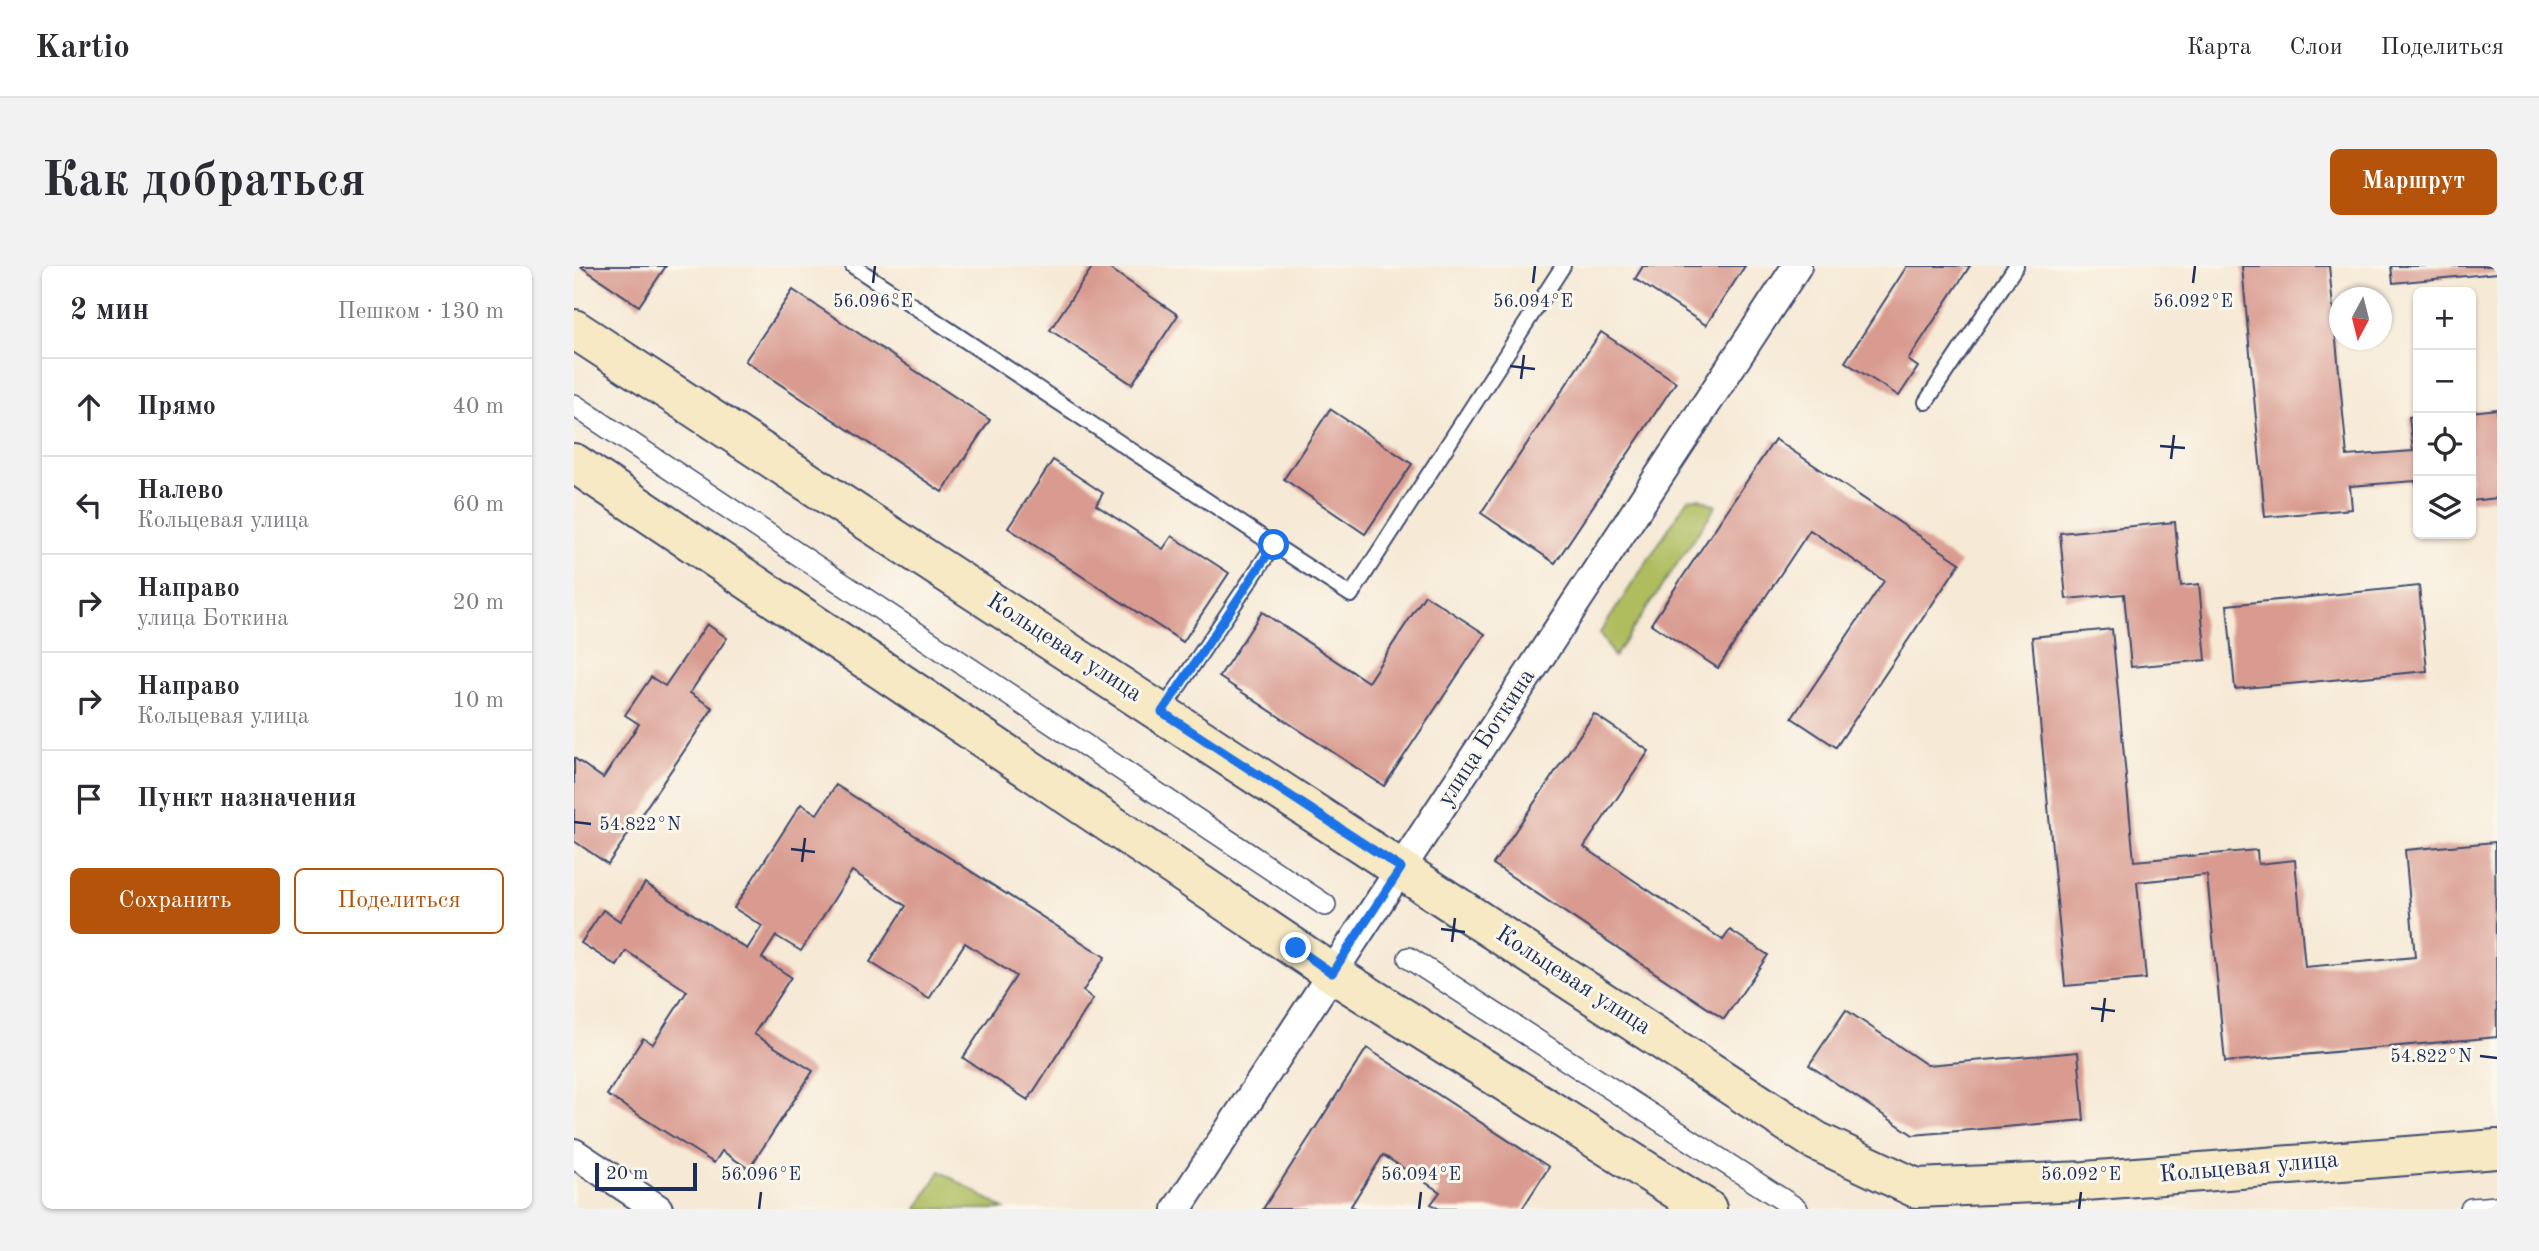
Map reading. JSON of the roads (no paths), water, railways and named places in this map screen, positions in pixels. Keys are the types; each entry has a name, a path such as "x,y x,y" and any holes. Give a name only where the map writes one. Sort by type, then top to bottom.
{"main road":[{"name":"Кольцевая улица","path":"574,329 1816,1141 1916,1188 2085,1181 2497,1149"},
{"path":"574,463 1332,973 1707,1209"}],"street":[{"name":"улица Боткина","path":"1177,1209 1797,266"},
{"path":"574,405 1325,905"},
{"path":"1409,958 1797,1209"},
{"path":"574,1153 658,1209"},
{"path":"2471,1209 2497,1207"}],"lane":[{"path":"853,266 1351,595 1563,266"},
{"path":"1926,402 2016,266"},
{"path":"1162,712 1274,545"}]}
